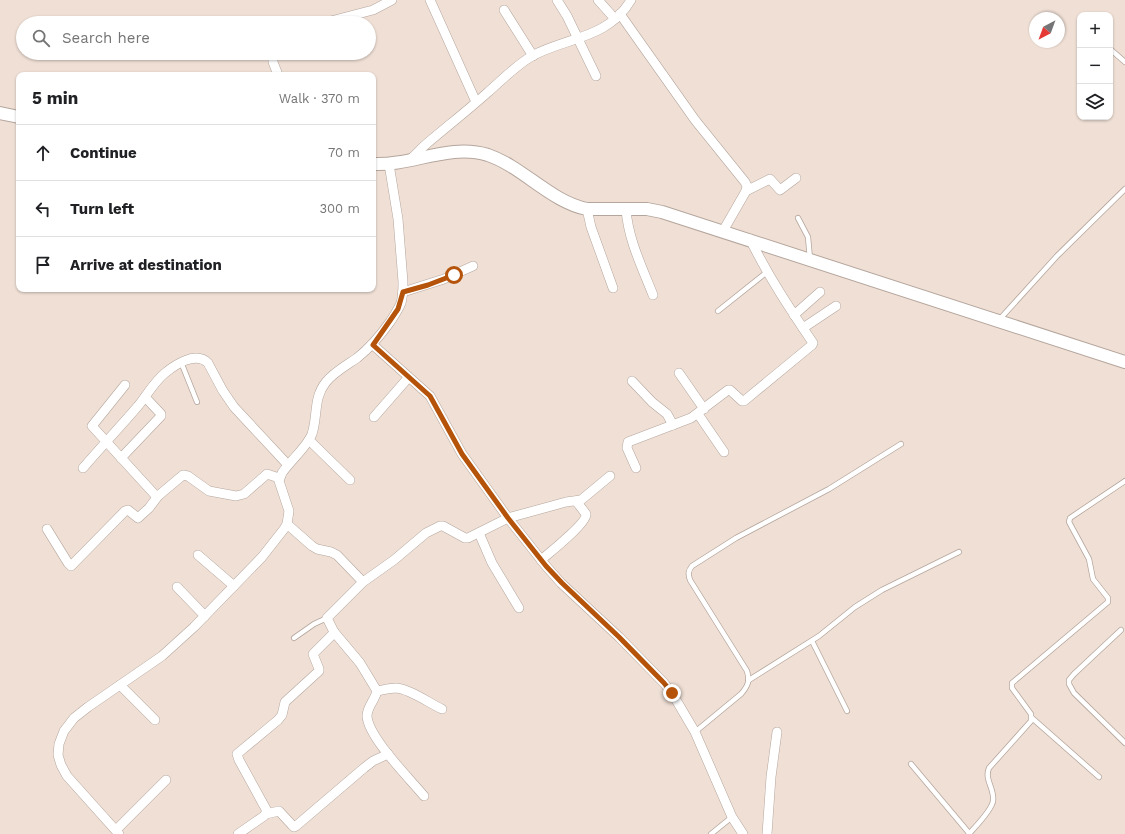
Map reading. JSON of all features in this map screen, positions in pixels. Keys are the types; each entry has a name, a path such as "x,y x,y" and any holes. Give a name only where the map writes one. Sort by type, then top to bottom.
{"street":[{"path":"350,16 373,10 392,0"},
{"path":"430,0 476,102"},
{"path":"557,0 567,16 596,76"},
{"path":"598,0 618,17 695,120 745,182 747,186 746,191 723,231"},
{"path":"411,159 513,69 532,56 578,40 606,26 618,17 631,0"},
{"path":"504,10 532,56"},
{"path":"273,60 277,72"},
{"path":"0,114 16,117"},
{"path":"376,164 389,164 430,155 463,151 476,152 504,162 566,202 579,208 647,209 662,212 1125,362"},
{"path":"166,780 118,832 67,776 58,755 59,744 64,731 74,718 166,653 205,616 262,557 287,524 289,511 279,478 309,440 313,428 316,399 326,382 333,375 373,345 398,309 403,292 398,219 389,164"},
{"path":"746,191 770,179 780,190 796,178"},
{"path":"587,209 613,288"},
{"path":"626,209 630,236 654,295"},
{"path":"636,468 627,448 628,442 691,418 728,390 744,401 810,348 813,342 767,272 750,240"},
{"path":"403,292 444,279 473,266"},
{"path":"794,315 820,292"},
{"path":"803,328 836,306"},
{"path":"373,345 408,378 430,396 460,450 540,560 664,683 695,732 732,817 743,834"},
{"path":"83,468 164,373 181,362 197,357 204,359 208,363 223,391 234,407 288,465"},
{"path":"679,373 724,452"},
{"path":"374,417 408,378"},
{"path":"632,381 652,402 667,414 673,425"},
{"path":"125,385 93,424 93,427 154,495 158,496"},
{"path":"121,458 161,416 161,414 145,397"},
{"path":"309,440 350,480"},
{"path":"47,529 71,566 125,511 128,510 138,518 149,508 158,496 183,475 188,476 209,491 236,496 244,494 267,474 279,478"},
{"path":"424,796 375,737 368,721 367,714 377,691 360,663 334,632 327,618 363,582 394,560 426,533 440,526 445,527 465,538 479,533 508,518 566,502 581,500 610,476"},
{"path":"540,560 585,520 586,514 576,501"},
{"path":"287,524 312,546 337,555 363,582"},
{"path":"479,533 492,563 518,608"},
{"path":"198,555 234,586"},
{"path":"177,587 205,616"},
{"path":"266,814 266,809 239,760 238,754 278,720 282,715 285,702 319,671 313,656 313,652 334,632"},
{"path":"120,685 155,720"},
{"path":"377,691 399,688 406,690 442,709"},
{"path":"767,834 771,776 777,732"},
{"path":"238,834 266,814 279,811 294,827 296,826 364,768 373,761 388,754"}],"lane":[{"path":"1113,52 1125,62"},
{"path":"998,321 1056,256 1125,189"},
{"path":"798,218 808,237 810,259"},
{"path":"718,310 767,272"},
{"path":"181,362 197,402"},
{"path":"695,732 741,694 747,687 749,680 747,671 690,580 688,575 689,569 736,538 830,490 901,444"},
{"path":"1099,777 1032,718 1012,688 1012,683 1107,604 1108,600 1091,576 1089,559 1069,522 1069,519 1125,481"},
{"path":"749,680 812,642 855,607 882,590 958,552"},
{"path":"294,638 314,624 327,618"},
{"path":"1121,630 1074,674 1069,680 1069,684 1074,693 1125,743"},
{"path":"812,642 847,711"},
{"path":"911,764 969,834 994,802 987,776 989,768 1029,724 1032,718"},
{"path":"712,834 732,817"}],"route":[{"path":"454,275 428,285 403,292 398,309 378,340 373,345 408,378 430,396 462,454 540,560 619,637 672,693"}]}
